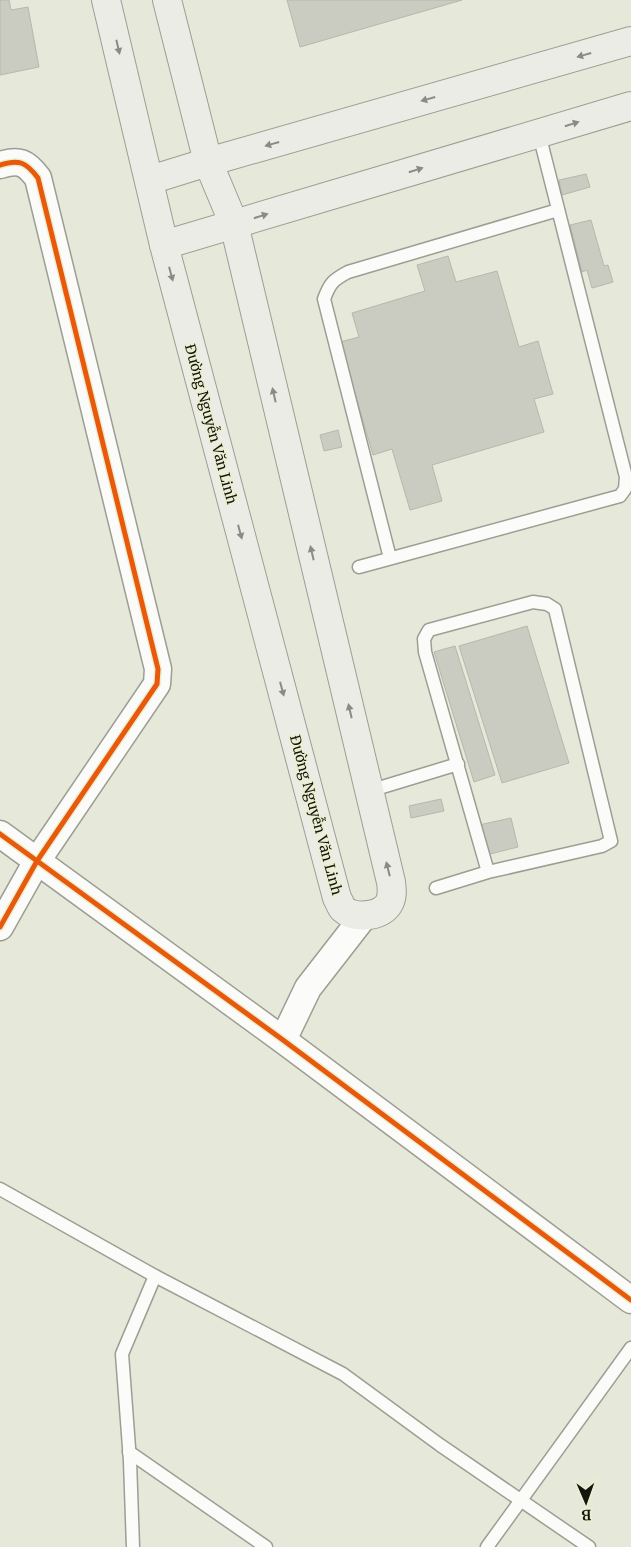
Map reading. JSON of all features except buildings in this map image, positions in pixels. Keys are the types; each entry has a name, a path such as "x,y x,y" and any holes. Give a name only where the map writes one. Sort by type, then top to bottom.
{"main road":[{"name":"Đường Nguyễn Văn Linh","path":"106,0 164,245 337,898 343,909 352,914 364,916"},
{"path":"168,0 208,162 234,224 391,882 392,895 388,906 380,912 364,916"},
{"path":"150,180 631,41"},
{"path":"164,245 631,106"}],"street":[{"path":"0,165 21,162 29,166 38,178 158,670 157,684 37,861 0,927"},
{"path":"0,834 287,1030 631,1300"},
{"path":"287,1030 308,988 364,916"}],"lane":[{"path":"359,567 620,496 625,489 626,477 538,134"},
{"path":"390,558 324,299 328,288 333,280 348,272 558,210"},
{"path":"436,888 488,872 602,846 611,841 555,609 547,604 533,602 429,630 424,640 425,652 488,872"},
{"path":"370,791 458,764"},
{"path":"0,1189 155,1276 343,1374 440,1445 589,1547"},
{"path":"133,1547 122,1354 155,1276"},
{"path":"487,1547 631,1348"},
{"path":"129,1452 266,1547"}],"cycle path":[{"path":"0,165 12,162 22,163 30,168 38,178 158,669 157,684 37,861 0,927"},
{"path":"0,834 283,1040 631,1300"}]}
